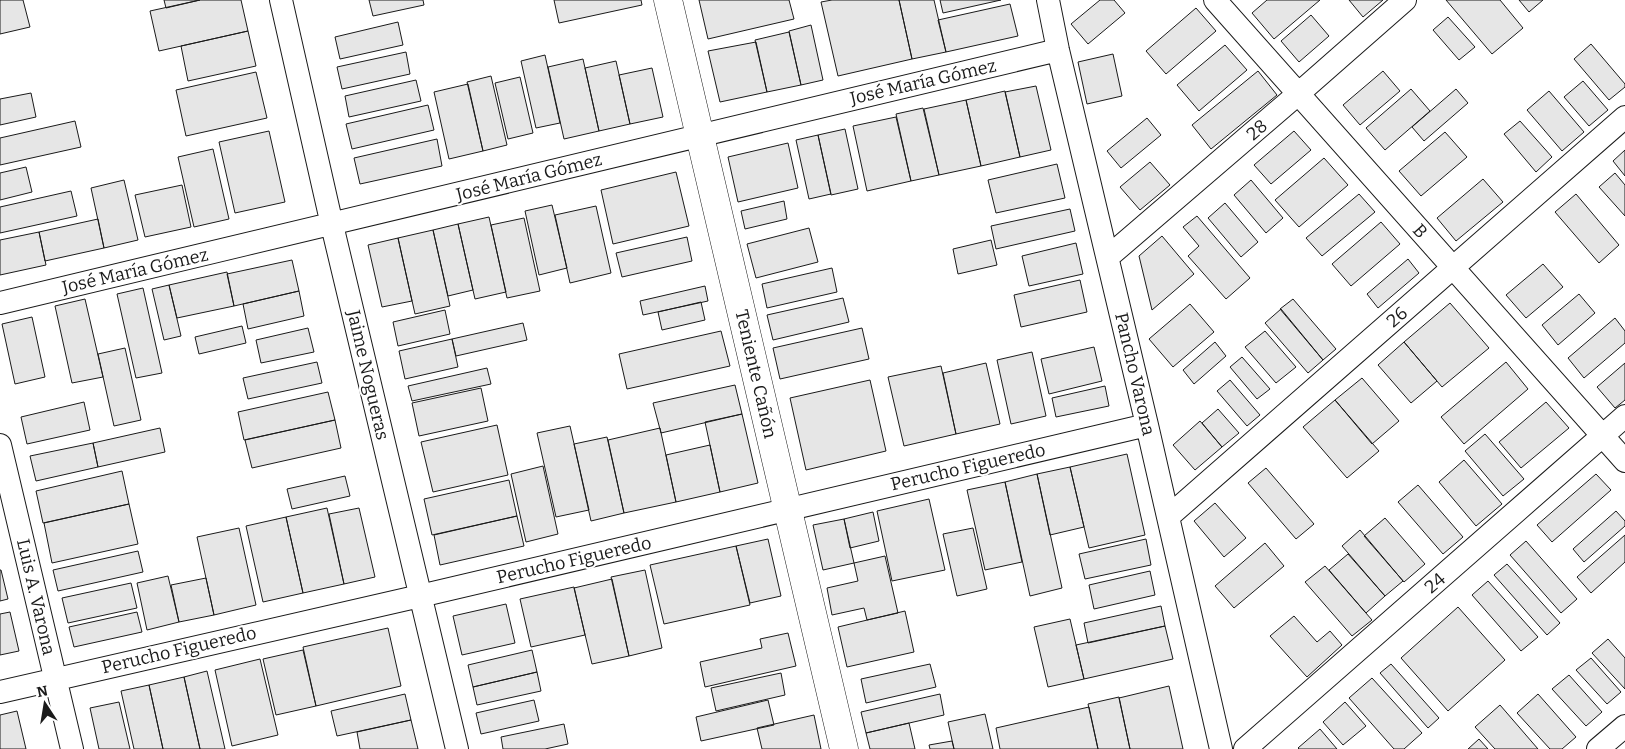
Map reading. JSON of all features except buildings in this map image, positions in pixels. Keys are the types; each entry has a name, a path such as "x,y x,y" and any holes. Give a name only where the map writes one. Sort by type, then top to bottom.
{"street":[{"name":"Jaime Nogueras","path":"281,0 332,225 457,749"},
{"name":"Teniente Cañón","path":"668,0 844,749"},
{"name":"B","path":"1215,0 1625,461"},
{"name":"28","path":"1108,258 1405,0"},
{"name":"Pancho Varona","path":"1055,4 1058,50 1147,425 1221,749"},
{"name":"José María Gómez","path":"0,303 1058,50"},
{"name":"26","path":"1168,517 1625,117"},
{"name":"24","path":"1246,749 1625,416"},
{"name":"Perucho Figueredo","path":"0,692 420,596 1147,425"},
{"name":"Luis A. Varona","path":"0,445 72,749"},
{"path":"1598,749 1625,726"}]}
